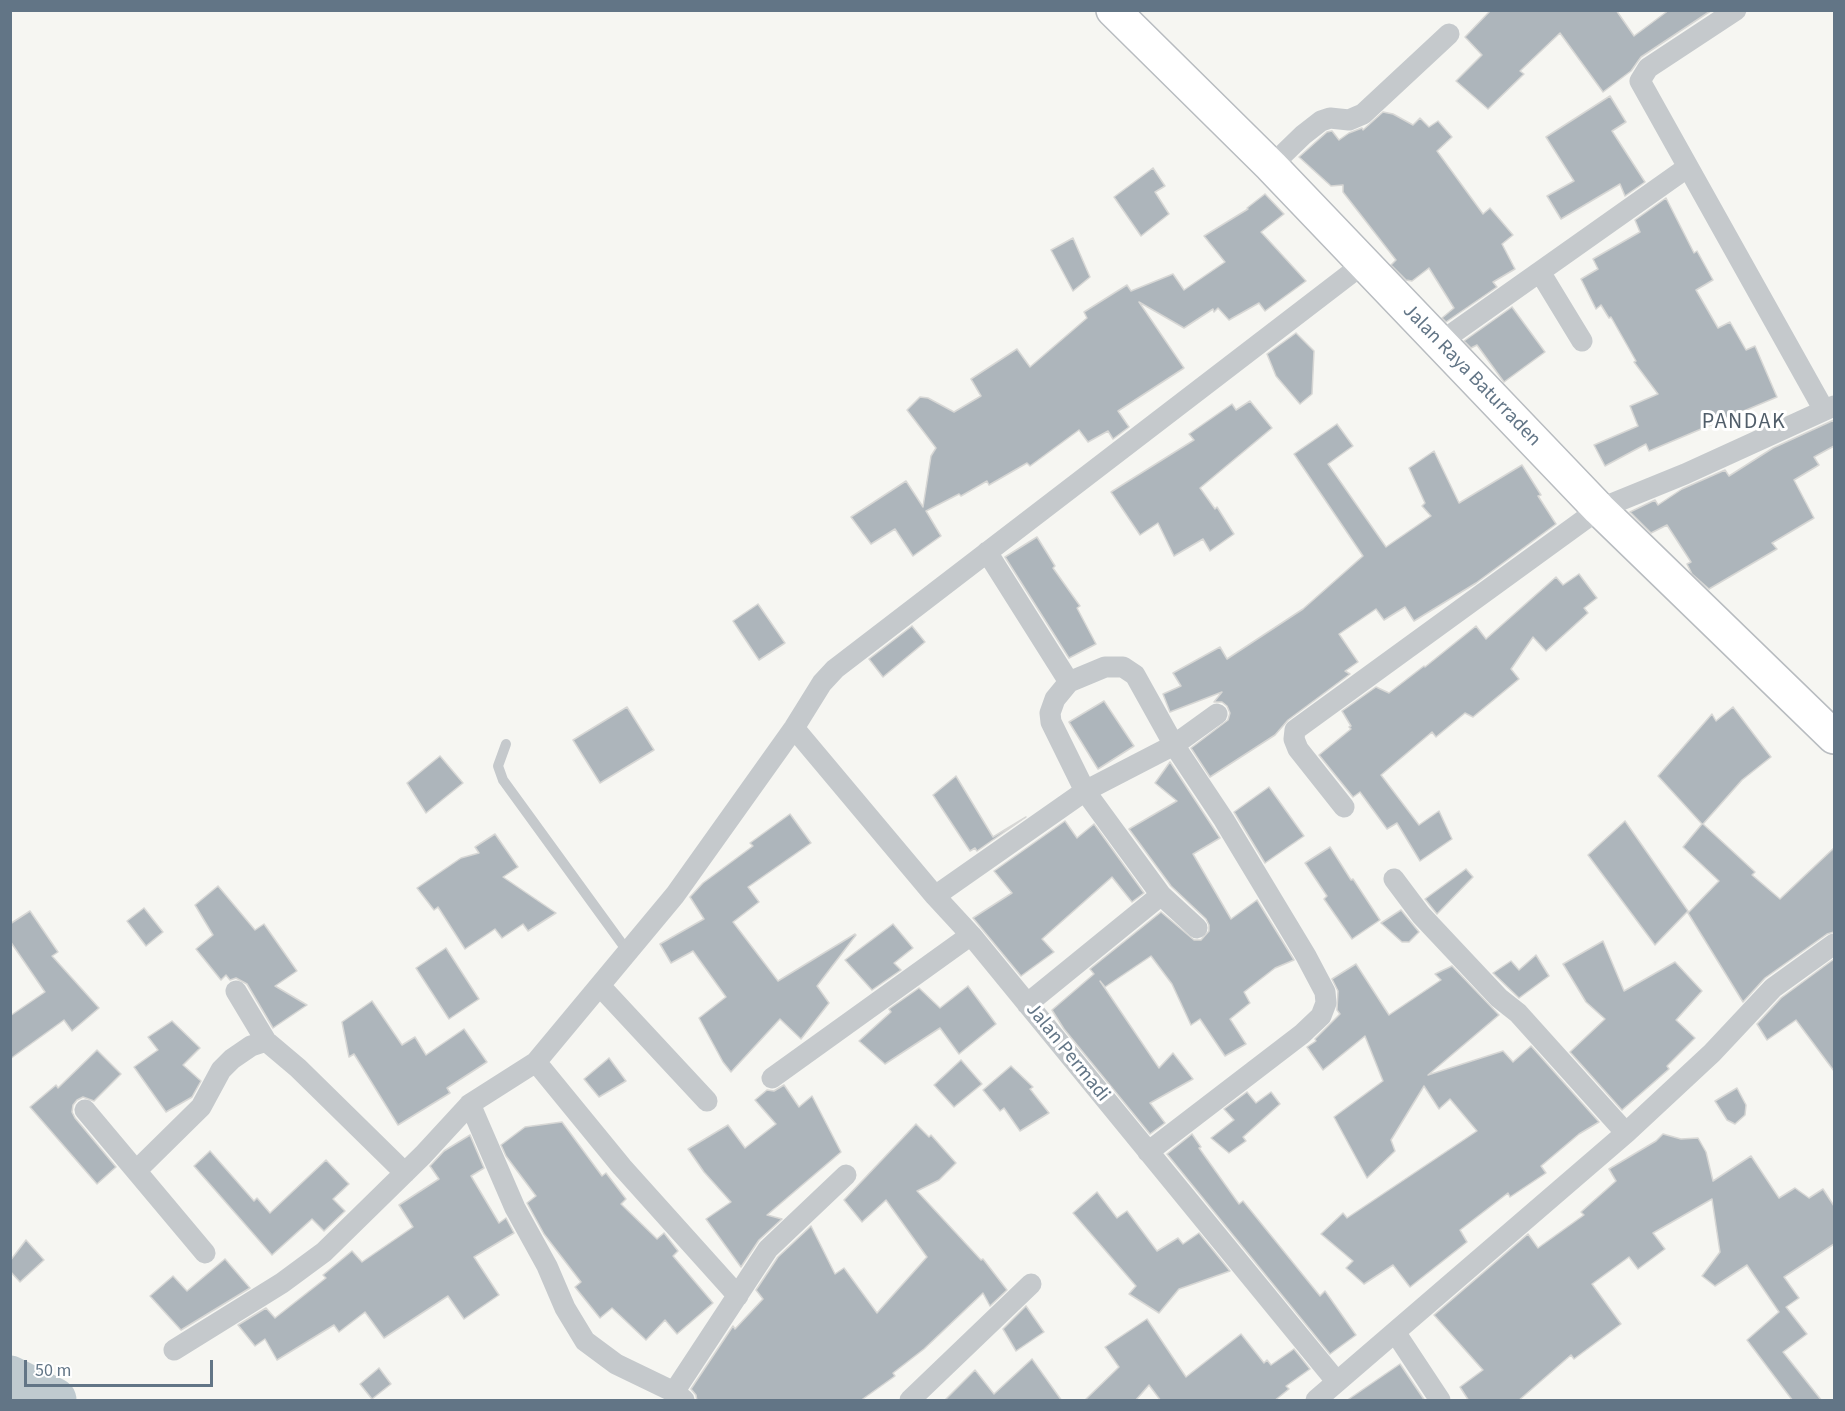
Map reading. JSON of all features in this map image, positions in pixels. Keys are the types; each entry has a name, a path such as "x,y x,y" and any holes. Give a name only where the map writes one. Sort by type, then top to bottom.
{"main road":[{"name":"Jalan Raya Baturraden","path":"1113,10 1271,166 1599,509 1834,737"}],"street":[{"path":"1344,807 1298,749 1294,740 1295,730 1599,509 1685,474 1829,408 1640,81 1648,68 1736,10"},
{"path":"1271,166 1321,121 1330,118 1349,120 1363,114 1449,34"},
{"path":"1440,343 1688,166"},
{"path":"174,1350 282,1282 324,1252 405,1173 470,1104 536,1062 675,895 794,728 822,682 835,669 1363,264"},
{"path":"1540,272 1582,341"},
{"path":"987,552 1068,682"},
{"path":"1148,1152 1302,1034 1321,1016 1326,1003 1325,992 1224,820 1174,745 1135,675 1123,667 1105,667 1068,682 1054,699 1050,713 1051,722 1084,791 1161,895 1197,928"},
{"path":"935,896 1084,791 1174,745 1217,714"},
{"name":"Jalan Permadi","path":"794,728 935,896 971,935 1336,1382"},
{"path":"1394,879 1421,915 1499,998 1518,1013 1626,1133"},
{"path":"1027,1004 1161,895"},
{"path":"772,1078 971,935"},
{"path":"1316,1401 1626,1133 1712,1053 1773,988 1834,944"},
{"path":"600,986 707,1101"},
{"path":"236,991 266,1041 298,1068 405,1173"},
{"path":"136,1171 201,1107 221,1070 232,1059 251,1046 266,1041"},
{"path":"536,1062 622,1167 738,1296"},
{"path":"470,1104 515,1208 547,1266 565,1308 585,1341 616,1364 681,1387 768,1249 846,1175"},
{"path":"85,1110 205,1253"},
{"path":"910,1401 1031,1284"},
{"path":"1395,1332 1440,1401"}],"lane":[{"path":"506,744 498,766 503,780 628,952"}],"building":[{"path":"1491,10 1616,10 1634,36 1669,10 1712,10 1641,57 1631,71 1603,92 1560,33 1520,71 1524,74 1488,109 1456,81 1482,55 1465,37"},
{"path":"1610,96 1626,122 1612,131 1645,182 1625,196 1620,184 1561,219 1547,196 1574,181 1546,137"},
{"path":"1383,112 1393,114 1413,125 1420,118 1429,127 1438,121 1452,137 1437,151 1483,214 1490,208 1513,235 1502,244 1515,269 1493,282 1497,287 1446,322 1442,318 1454,308 1429,268 1412,281 1406,280 1391,265 1396,260 1343,192 1343,185 1331,186 1299,157 1327,132 1332,131 1339,140 1349,133 1362,128 1363,130"},
{"path":"1153,168 1165,186 1155,192 1169,214 1141,236 1114,197"},
{"path":"1265,194 1284,214 1261,232 1306,281 1265,311 1259,303 1229,320 1218,308 1214,312 1213,309 1184,328 1139,302 1184,368 1118,411 1129,427 1113,439 1108,431 1088,442 1079,430 1030,466 1027,463 989,485 987,481 961,496 959,494 926,511 941,536 913,556 895,529 871,544 851,517 906,481 923,507 931,456 936,448 907,410 920,397 928,398 954,412 981,396 971,379 1017,349 1030,367 1087,318 1084,312 1127,285 1131,291 1173,274 1184,290 1225,262 1204,236 1248,209"},
{"path":"1666,198 1694,253 1697,251 1713,280 1696,290 1718,328 1730,322 1746,350 1755,346 1777,397 1649,451 1646,444 1605,466 1594,445 1638,426 1630,406 1658,394 1634,362 1636,361 1611,317 1609,318 1601,305 1596,309 1581,279 1598,269 1593,259 1640,232 1635,220"},
{"path":"1073,238 1090,277 1073,291 1051,250"},
{"path":"1512,307 1545,352 1504,382 1477,345 1471,348 1464,341"},
{"path":"1296,333 1314,351 1312,394 1300,404 1276,376 1267,354"},
{"path":"1250,401 1272,428 1200,488 1215,509 1217,507 1234,534 1210,551 1203,539 1174,556 1158,523 1140,535 1111,492 1194,440 1189,434 1232,404 1236,410"},
{"path":"1834,420 1834,446 1814,457 1819,465 1794,480 1814,518 1772,543 1777,549 1709,589 1692,574 1687,564 1691,562 1667,525 1651,533 1630,512 1655,500 1658,505 1682,489 1725,470 1729,476 1773,448"},
{"path":"1337,424 1353,446 1328,464 1386,547 1431,516 1422,506 1425,503 1409,468 1434,451 1459,503 1522,465 1556,524 1476,583 1414,621 1405,607 1384,620 1376,609 1339,634 1358,662 1345,671 1350,674 1288,720 1275,735 1210,777 1191,748 1228,720 1230,713 1227,706 1222,702 1214,702 1222,692 1170,712 1163,694 1181,686 1173,673 1220,647 1227,659 1303,609 1363,556 1294,454"},
{"path":"1037,537 1055,566 1053,568 1080,606 1077,608 1096,644 1069,658 1005,557"},
{"path":"1579,574 1597,598 1584,608 1588,613 1546,651 1533,637 1511,669 1519,679 1473,717 1465,713 1436,737 1432,732 1381,775 1419,825 1439,811 1452,839 1420,861 1397,823 1387,829 1360,792 1353,797 1319,755 1351,729 1342,711 1376,687 1389,693 1476,626 1486,639 1556,577 1563,585"},
{"path":"758,604 785,643 759,660 733,621"},
{"path":"912,626 925,642 883,677 869,659"},
{"path":"1104,701 1134,746 1098,769 1069,722"},
{"path":"627,707 654,750 600,783 573,740"},
{"path":"1733,707 1771,757 1742,780 1703,824 1755,872 1752,875 1780,899 1834,848 1834,932 1827,934 1765,978 1743,1002 1688,913 1719,881 1683,847 1702,824 1658,776 1712,714 1716,721"},
{"path":"440,756 463,783 426,813 407,783"},
{"path":"1170,762 1220,838 1193,854 1231,919 1257,900 1294,960 1275,968 1244,992 1250,1003 1230,1019 1246,1044 1225,1056 1200,1019 1191,1025 1172,984 1151,956 1105,987 1100,981 1159,1068 1173,1053 1193,1079 1150,1103 1165,1123 1150,1134 1064,1029 1052,1010 1094,974 1090,969 1161,912 1194,940 1201,940 1209,931 1206,919 1171,886 1129,829 1177,801 1155,783"},
{"path":"956,776 993,837 1026,817 977,851 975,848 970,851 933,795"},
{"path":"1269,787 1304,836 1265,863 1234,812"},
{"path":"790,814 811,843 748,887 759,902 733,922 778,981 856,935 817,986 829,1003 801,1039 780,1019 731,1072 699,1018 726,997 693,951 671,963 660,944 704,919 690,897 703,883 753,846 750,843"},
{"path":"1065,821 1077,838 1094,824 1144,893 1132,902 1112,877 1042,939 1054,952 1021,976 973,918 1012,893 994,871"},
{"path":"1625,821 1688,911 1655,945 1588,855"},
{"path":"495,834 518,867 503,877 556,913 528,931 523,924 502,938 495,929 465,949 438,907 434,910 417,888 461,858 479,853 475,847"},
{"path":"1330,847 1380,920 1352,939 1324,899 1327,896 1305,863"},
{"path":"1466,869 1473,877 1437,914 1425,899"},
{"path":"218,886 255,930 264,924 297,971 275,986 307,1005 273,1028 247,984 236,978 230,980 226,975 221,980 196,949 213,935 195,905"},
{"path":"144,908 163,932 146,946 127,921"},
{"path":"1401,910 1419,932 1409,942 1402,942 1381,923"},
{"path":"30,911 58,952 52,956 99,1008 72,1031 64,1020 10,1059 10,1016 45,992 10,941 10,924"},
{"path":"893,924 913,948 894,963 901,970 872,990 845,960"},
{"path":"1603,941 1624,991 1675,962 1702,991 1676,1020 1695,1038 1667,1066 1669,1069 1622,1110 1570,1052 1605,1019 1586,1002 1563,964"},
{"path":"446,948 479,999 449,1019 416,968"},
{"path":"1536,955 1549,976 1519,998 1493,973 1511,961 1519,970"},
{"path":"1834,959 1834,1071 1796,1020 1767,1040 1757,1024 1781,998"},
{"path":"1356,964 1389,1015 1441,980 1435,974 1452,966 1499,1015 1428,1075 1503,1051 1513,1062 1531,1046 1599,1122 1579,1134 1541,1166 1546,1173 1510,1197 1508,1193 1460,1230 1467,1242 1410,1287 1393,1265 1364,1284 1346,1268 1353,1261 1321,1234 1343,1213 1347,1218 1477,1131 1450,1099 1439,1109 1424,1086 1391,1140 1395,1151 1367,1178 1334,1117 1383,1081 1365,1036 1323,1070 1307,1047 1316,1041 1315,1039 1340,1014 1337,1010 1338,991 1332,979"},
{"path":"968,986 996,1024 959,1054 940,1028 885,1064 859,1041 891,1012 889,1009 919,988 940,1008"},
{"path":"372,1001 402,1045 415,1037 426,1055 464,1029 487,1062 447,1088 450,1093 398,1125 354,1054 349,1057 342,1022"},
{"path":"172,1021 200,1048 183,1065 201,1081 192,1097 166,1112 134,1067 158,1050 148,1037"},
{"path":"97,1050 121,1074 94,1101 83,1097 77,1100 72,1112 116,1167 97,1184 30,1107 56,1085 58,1088"},
{"path":"609,1058 626,1081 599,1097 584,1079"},
{"path":"961,1060 982,1084 954,1107 934,1085"},
{"path":"1011,1066 1033,1087 1030,1089 1049,1113 1020,1131 1004,1108 1000,1111 983,1090"},
{"path":"784,1085 799,1107 812,1096 841,1152 767,1215 782,1219 759,1240 741,1267 706,1219 731,1202 704,1172 688,1149 728,1125 745,1148 776,1124 755,1100 767,1090 774,1091"},
{"path":"1737,1088 1746,1105 1745,1115 1735,1124 1727,1120 1715,1101"},
{"path":"1247,1092 1256,1103 1271,1092 1280,1104 1243,1137 1246,1141 1229,1153 1211,1138 1234,1120 1224,1109"},
{"path":"562,1122 602,1176 606,1173 626,1199 621,1204 657,1239 664,1233 678,1251 673,1256 713,1303 677,1334 665,1320 646,1340 612,1308 600,1318 575,1287 581,1282 544,1234 527,1203 536,1196 506,1156 501,1145 525,1127"},
{"path":"916,1124 929,1137 931,1135 956,1163 939,1180 917,1191 981,1260 983,1259 1007,1290 990,1306 983,1293 924,1349 893,1373 895,1376 860,1401 697,1401 691,1389 733,1326 735,1329 763,1299 756,1290 778,1257 811,1226 835,1274 844,1268 877,1313 927,1257 886,1200 862,1222 844,1200"},
{"path":"1192,1134 1201,1147 1199,1148 1239,1204 1243,1201 1320,1296 1325,1291 1356,1335 1330,1354 1167,1154"},
{"path":"1663,1134 1681,1139 1698,1138 1706,1152 1713,1181 1751,1156 1779,1198 1795,1188 1809,1198 1823,1189 1834,1206 1834,1244 1784,1277 1799,1298 1786,1307 1807,1334 1783,1352 1822,1401 1793,1401 1747,1340 1779,1312 1747,1265 1715,1286 1702,1276 1720,1252 1712,1199 1653,1233 1665,1249 1638,1269 1629,1257 1592,1284 1621,1324 1574,1359 1571,1355 1518,1401 1469,1401 1460,1387 1483,1370 1434,1315 1528,1234 1538,1248 1584,1215 1581,1212 1616,1181 1609,1169 1656,1141"},
{"path":"470,1135 484,1168 471,1176 499,1223 506,1218 514,1233 474,1257 499,1295 464,1319 448,1296 384,1338 365,1312 339,1332 334,1325 277,1360 265,1339 255,1346 238,1325 266,1308 275,1318 326,1278 323,1275 352,1251 362,1262 413,1227 399,1205 439,1179 430,1166 444,1151"},
{"path":"210,1151 254,1201 257,1198 270,1213 326,1160 349,1184 333,1199 345,1211 324,1231 312,1219 272,1255 194,1166"},
{"path":"1097,1192 1117,1218 1127,1211 1157,1251 1178,1238 1183,1244 1199,1233 1230,1271 1179,1289 1159,1313 1129,1294 1136,1286 1073,1213"},
{"path":"26,1240 44,1260 20,1282 10,1271 10,1261"},
{"path":"225,1259 250,1288 181,1330 150,1296 173,1276 187,1291"},
{"path":"1026,1306 1044,1332 1016,1351 1003,1329"},
{"path":"1147,1319 1186,1377 1241,1334 1264,1363 1267,1360 1271,1365 1294,1349 1310,1369 1286,1386 1289,1389 1274,1401 1161,1401 1149,1385 1135,1401 1084,1401 1119,1367 1105,1347"},
{"path":"1032,1359 1062,1401 944,1401 975,1370 994,1394"},
{"path":"1400,1364 1425,1401 1346,1401"},
{"path":"379,1368 391,1384 372,1399 360,1384"}],"waterway":[{"path":"10,1378 54,1400"}],"district":[{"name":"PANDAK","path":"1744,423"}]}
